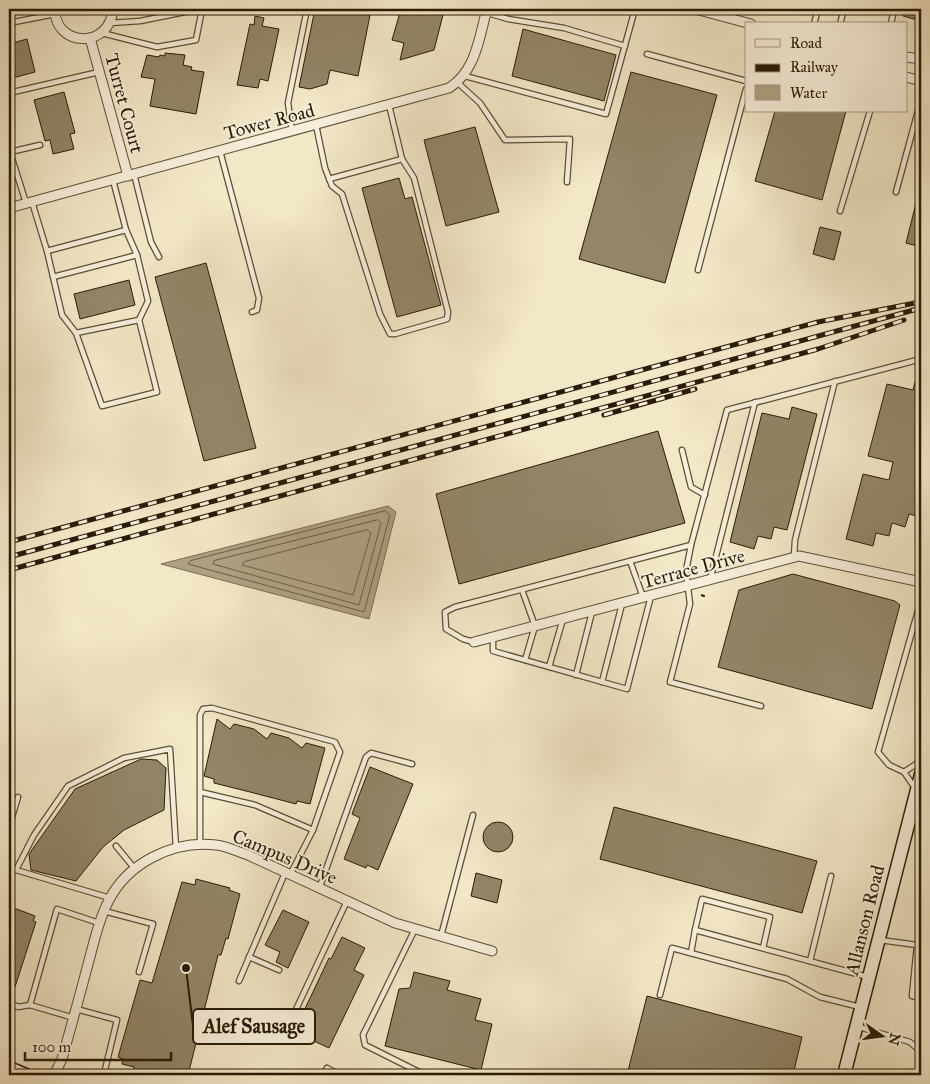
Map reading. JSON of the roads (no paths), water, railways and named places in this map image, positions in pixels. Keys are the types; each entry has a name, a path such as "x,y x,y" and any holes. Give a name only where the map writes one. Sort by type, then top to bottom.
{"street":[{"name":"Turret Court","path":"55,11 58,23 71,36 90,38 102,33 110,23 113,9"},
{"path":"696,9 707,10 745,22"},
{"path":"462,79 473,60 486,11"},
{"name":"Turret Court","path":"90,38 131,175"},
{"path":"908,57 921,58"},
{"path":"908,78 921,81"},
{"name":"Tower Road","path":"9,208 450,88 462,79"},
{"name":"Terrace Drive","path":"474,642 799,556 921,582"},
{"name":"Allanson Road","path":"844,1075 921,774"},
{"name":"Campus Drive","path":"54,1075 62,1059 99,923 110,898 136,869 151,858 176,848 200,845 226,847 319,889 415,929 441,938 492,951"},
{"path":"9,1068 26,1075"}],"lane":[{"path":"102,33 157,47 196,40 201,9 140,21 110,23"},
{"path":"292,131 288,103 307,9"},
{"path":"474,9 564,28 625,46"},
{"path":"462,79 606,114 635,9"},
{"path":"815,22 818,9"},
{"path":"841,22 844,9"},
{"path":"891,22 894,9"},
{"path":"9,23 55,11"},
{"path":"647,54 745,81"},
{"path":"9,93 99,72"},
{"path":"462,79 504,140 570,139 567,182"},
{"path":"698,270 745,93"},
{"path":"896,192 921,100"},
{"path":"316,125 332,186 342,194 380,314 390,334 395,334 447,319 448,316 414,178 402,160 389,105"},
{"path":"840,211 870,112"},
{"path":"40,145 10,152 47,250 62,315 76,333 102,406 157,392 139,320 148,301 137,254 126,230 113,180"},
{"path":"220,151 259,298 257,310 252,312"},
{"path":"330,179 402,160"},
{"path":"131,175 151,242 159,257"},
{"path":"47,250 126,230"},
{"path":"53,278 137,254"},
{"path":"76,333 139,320"},
{"path":"761,706 670,682 690,604 686,587 686,571 691,545 727,410 921,359"},
{"path":"794,557 795,540 835,382"},
{"path":"710,580 755,402"},
{"path":"682,450 691,487 705,495"},
{"path":"474,642 463,639 446,628 445,612 455,607 691,545"},
{"path":"493,637 493,651 627,690 647,597 630,561"},
{"path":"522,590 535,626 525,660"},
{"path":"917,791 904,772 889,765 878,752 921,600"},
{"path":"602,682 622,604"},
{"path":"576,675 592,612"},
{"path":"549,667 563,619"},
{"path":"200,845 200,715 203,709 212,708 336,742 340,752 313,830 287,874 239,981"},
{"path":"16,870 34,834 68,786 124,758 170,749 176,848"},
{"path":"319,889 366,756 371,753 412,764"},
{"path":"904,772 921,761"},
{"path":"200,792 255,805 313,830"},
{"path":"9,827 18,797"},
{"path":"441,938 473,815"},
{"path":"116,846 136,869"},
{"path":"9,868 110,898"},
{"path":"810,961 831,876"},
{"path":"691,953 702,899 770,917 763,948"},
{"path":"292,1018 347,901"},
{"path":"30,1005 56,909 99,923"},
{"path":"104,911 153,924 140,972"},
{"path":"415,929 363,1035 365,1045 419,1072 440,1075"},
{"path":"695,930 869,977"},
{"path":"921,936 912,996 921,998"},
{"path":"879,940 919,946"},
{"path":"660,995 672,948 787,979 820,996 861,1007"},
{"path":"249,957 279,970"},
{"path":"9,1002 18,1006 30,1005 117,1020 105,1070"},
{"path":"856,1026 910,1042 921,1052"},
{"path":"324,1075 327,1068 340,1075"}],"water":[{"path":"388,506 396,512 369,619 161,564"}],"railway":[{"path":"9,542 818,322 915,303"},
{"path":"9,557 921,308"},
{"path":"9,570 818,349 904,320"},
{"path":"604,415 695,389"}],"place":[{"name":"Alef Sausage","path":"186,968"}]}
